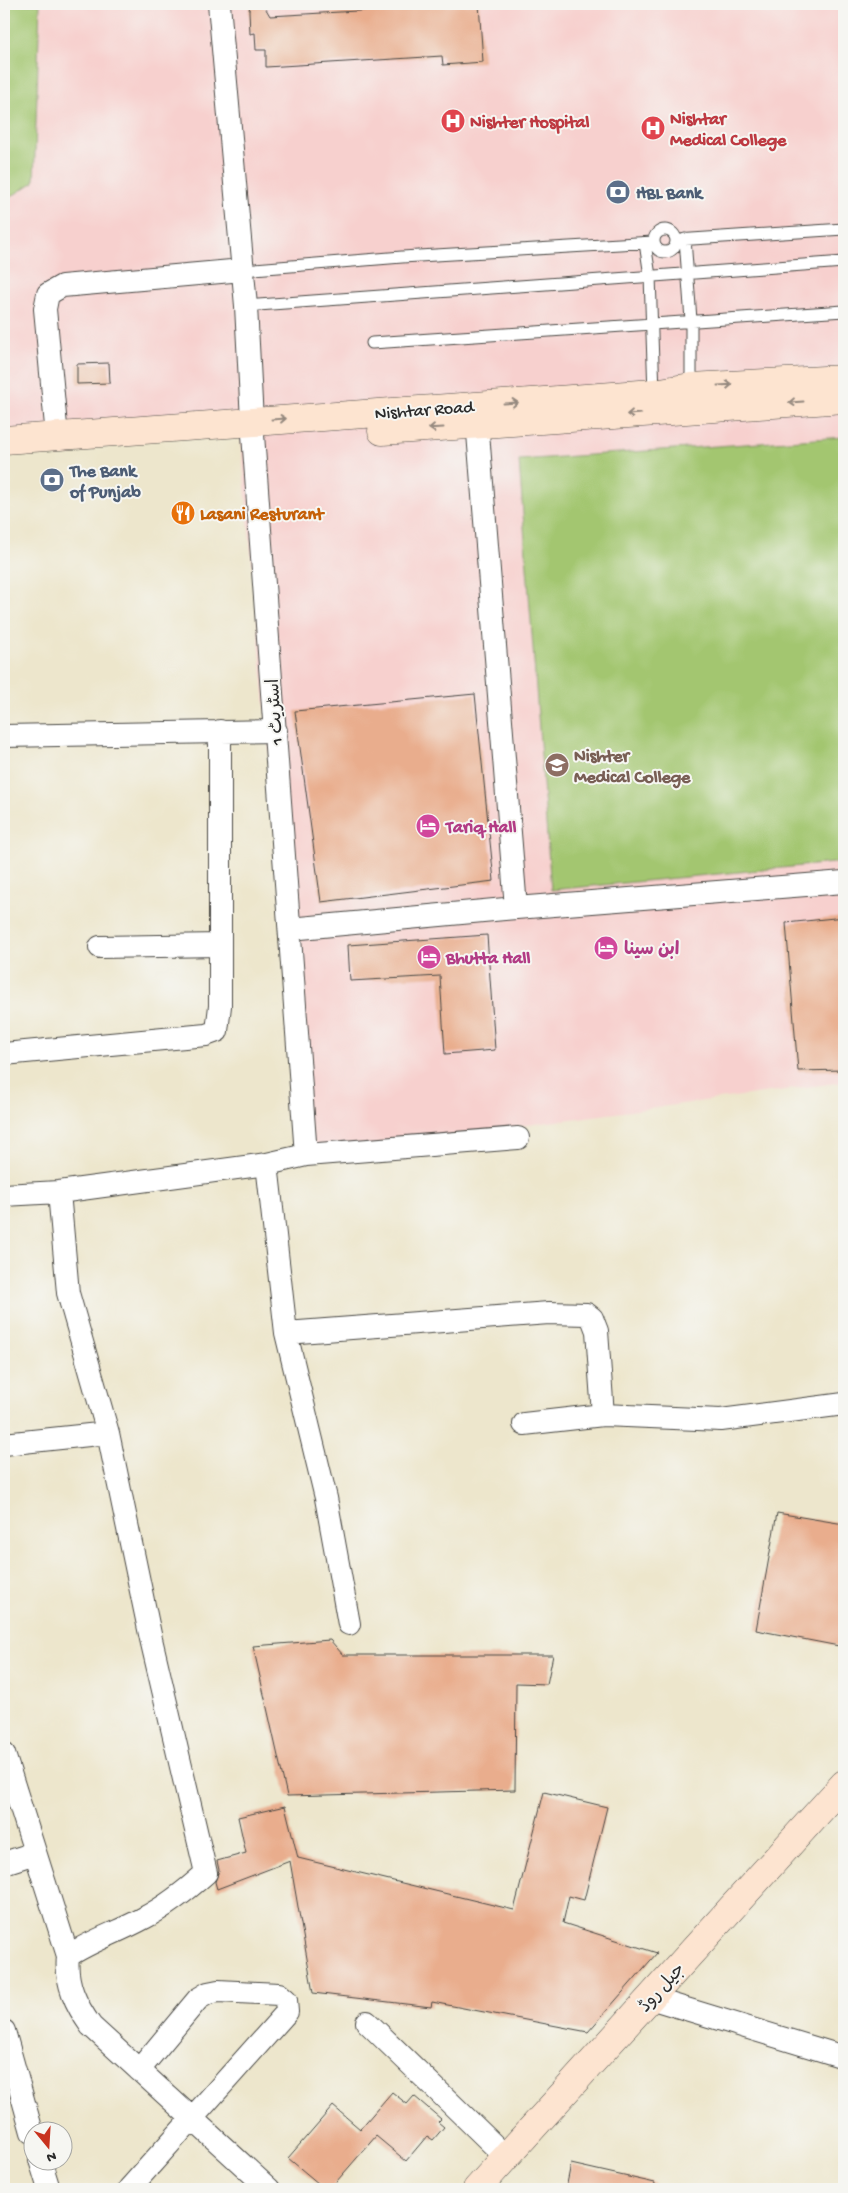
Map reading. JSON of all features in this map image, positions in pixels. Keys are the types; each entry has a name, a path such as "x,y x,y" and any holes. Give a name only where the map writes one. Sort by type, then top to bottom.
{"main road":[{"name":"Nishtar Road","path":"4,440 253,430 476,415 693,398 844,378"},
{"name":"Nishtar Road","path":"476,415 654,393 693,398 844,399"},
{"name":"Nishtar Road","path":"4,456 253,430"},
{"name":"جیل روڈ","path":"477,2189 844,1784"}],"street":[{"name":"اسٹریٹ 1","path":"219,4 246,306 253,430 306,1155"},
{"path":"57,437 45,309 48,294 62,286 243,270"},
{"path":"476,415 516,908"},
{"path":"4,1054 214,1033 219,1026 220,731"},
{"path":"4,736 276,731"},
{"path":"290,929 516,908 844,882"},
{"path":"100,946 220,945"},
{"path":"4,1195 59,1192 267,1164 306,1155 518,1138"},
{"path":"267,1164 286,1333 326,1498 349,1624"},
{"path":"59,1192 68,1293 108,1433 151,1639 206,1873 184,1893 145,1918 84,1946 68,1956"},
{"path":"286,1333 548,1313 587,1314 592,1318 597,1330 603,1415"},
{"path":"524,1424 603,1415 721,1420 844,1404"},
{"path":"4,1444 108,1433"},
{"path":"4,1754 68,1956 67,1972 78,2008 91,2026 269,2189"},
{"path":"4,1863 35,1853"},
{"path":"129,2189 287,2012 286,2000 279,1994 208,1993 198,2000 139,2070"},
{"path":"650,1998 844,2057"},
{"path":"367,2022 506,2156"},
{"path":"4,2031 29,2120"},
{"path":"43,2170 49,2189"}],"lane":[{"path":"243,270 402,257 649,243 662,253 669,252 675,248 681,240 844,229"},
{"path":"681,240 687,273 691,320 693,398"},
{"path":"649,243 654,393"},
{"path":"246,306 844,262"},
{"path":"372,343 844,311"}],"shaded area":[{"name":"Nishter Medical College","path":"40,4 844,4 844,1082 306,1155 240,431 4,447 4,201 34,182"}],"green space":[{"path":"4,4 40,4 34,182 4,201"},
{"path":"844,437 844,862 551,890 519,460"}],"building":[{"path":"250,4 263,4 270,16 479,4 483,62 443,65 442,56 266,67 266,50 256,50 255,33 250,34"},
{"path":"109,363 110,383 77,384 77,364"},
{"path":"475,694 494,881 321,902 295,711"},
{"path":"844,917 844,1070 798,1071 786,923"},
{"path":"487,935 495,1050 445,1054 440,976 350,981 348,945"},
{"path":"777,1513 844,1524 844,1647 756,1630"},
{"path":"330,1640 343,1655 553,1655 547,1684 516,1683 515,1790 287,1796 253,1646"},
{"path":"544,1792 607,1807 584,1900 569,1896 563,1923 657,1953 588,2032 432,2002 431,2007 313,1993 290,1861 217,1889 215,1882 219,1870 217,1861 246,1853 238,1817 285,1806 298,1858 514,1910"},
{"path":"392,2092 407,2104 414,2096 441,2119 438,2122 444,2127 433,2140 427,2136 406,2161 376,2136 330,2189 325,2189 288,2158 333,2106 360,2129"},
{"path":"571,2164 655,2183 654,2189 566,2189"}],"place":[{"name":"Nishter Hospital","path":"453,121"},
{"name":"Nishtar Medical College","path":"653,128"},
{"name":"HBL Bank","path":"618,192"},
{"name":"The Bank of Punjab","path":"52,480"},
{"name":"Lasani Resturant","path":"183,513"},
{"name":"Nishter Medical College","path":"557,765"},
{"name":"Tariq Hall","path":"428,826"},
{"name":"ابن سینا","path":"606,948"},
{"name":"Bhutta Hall","path":"429,957"}]}
